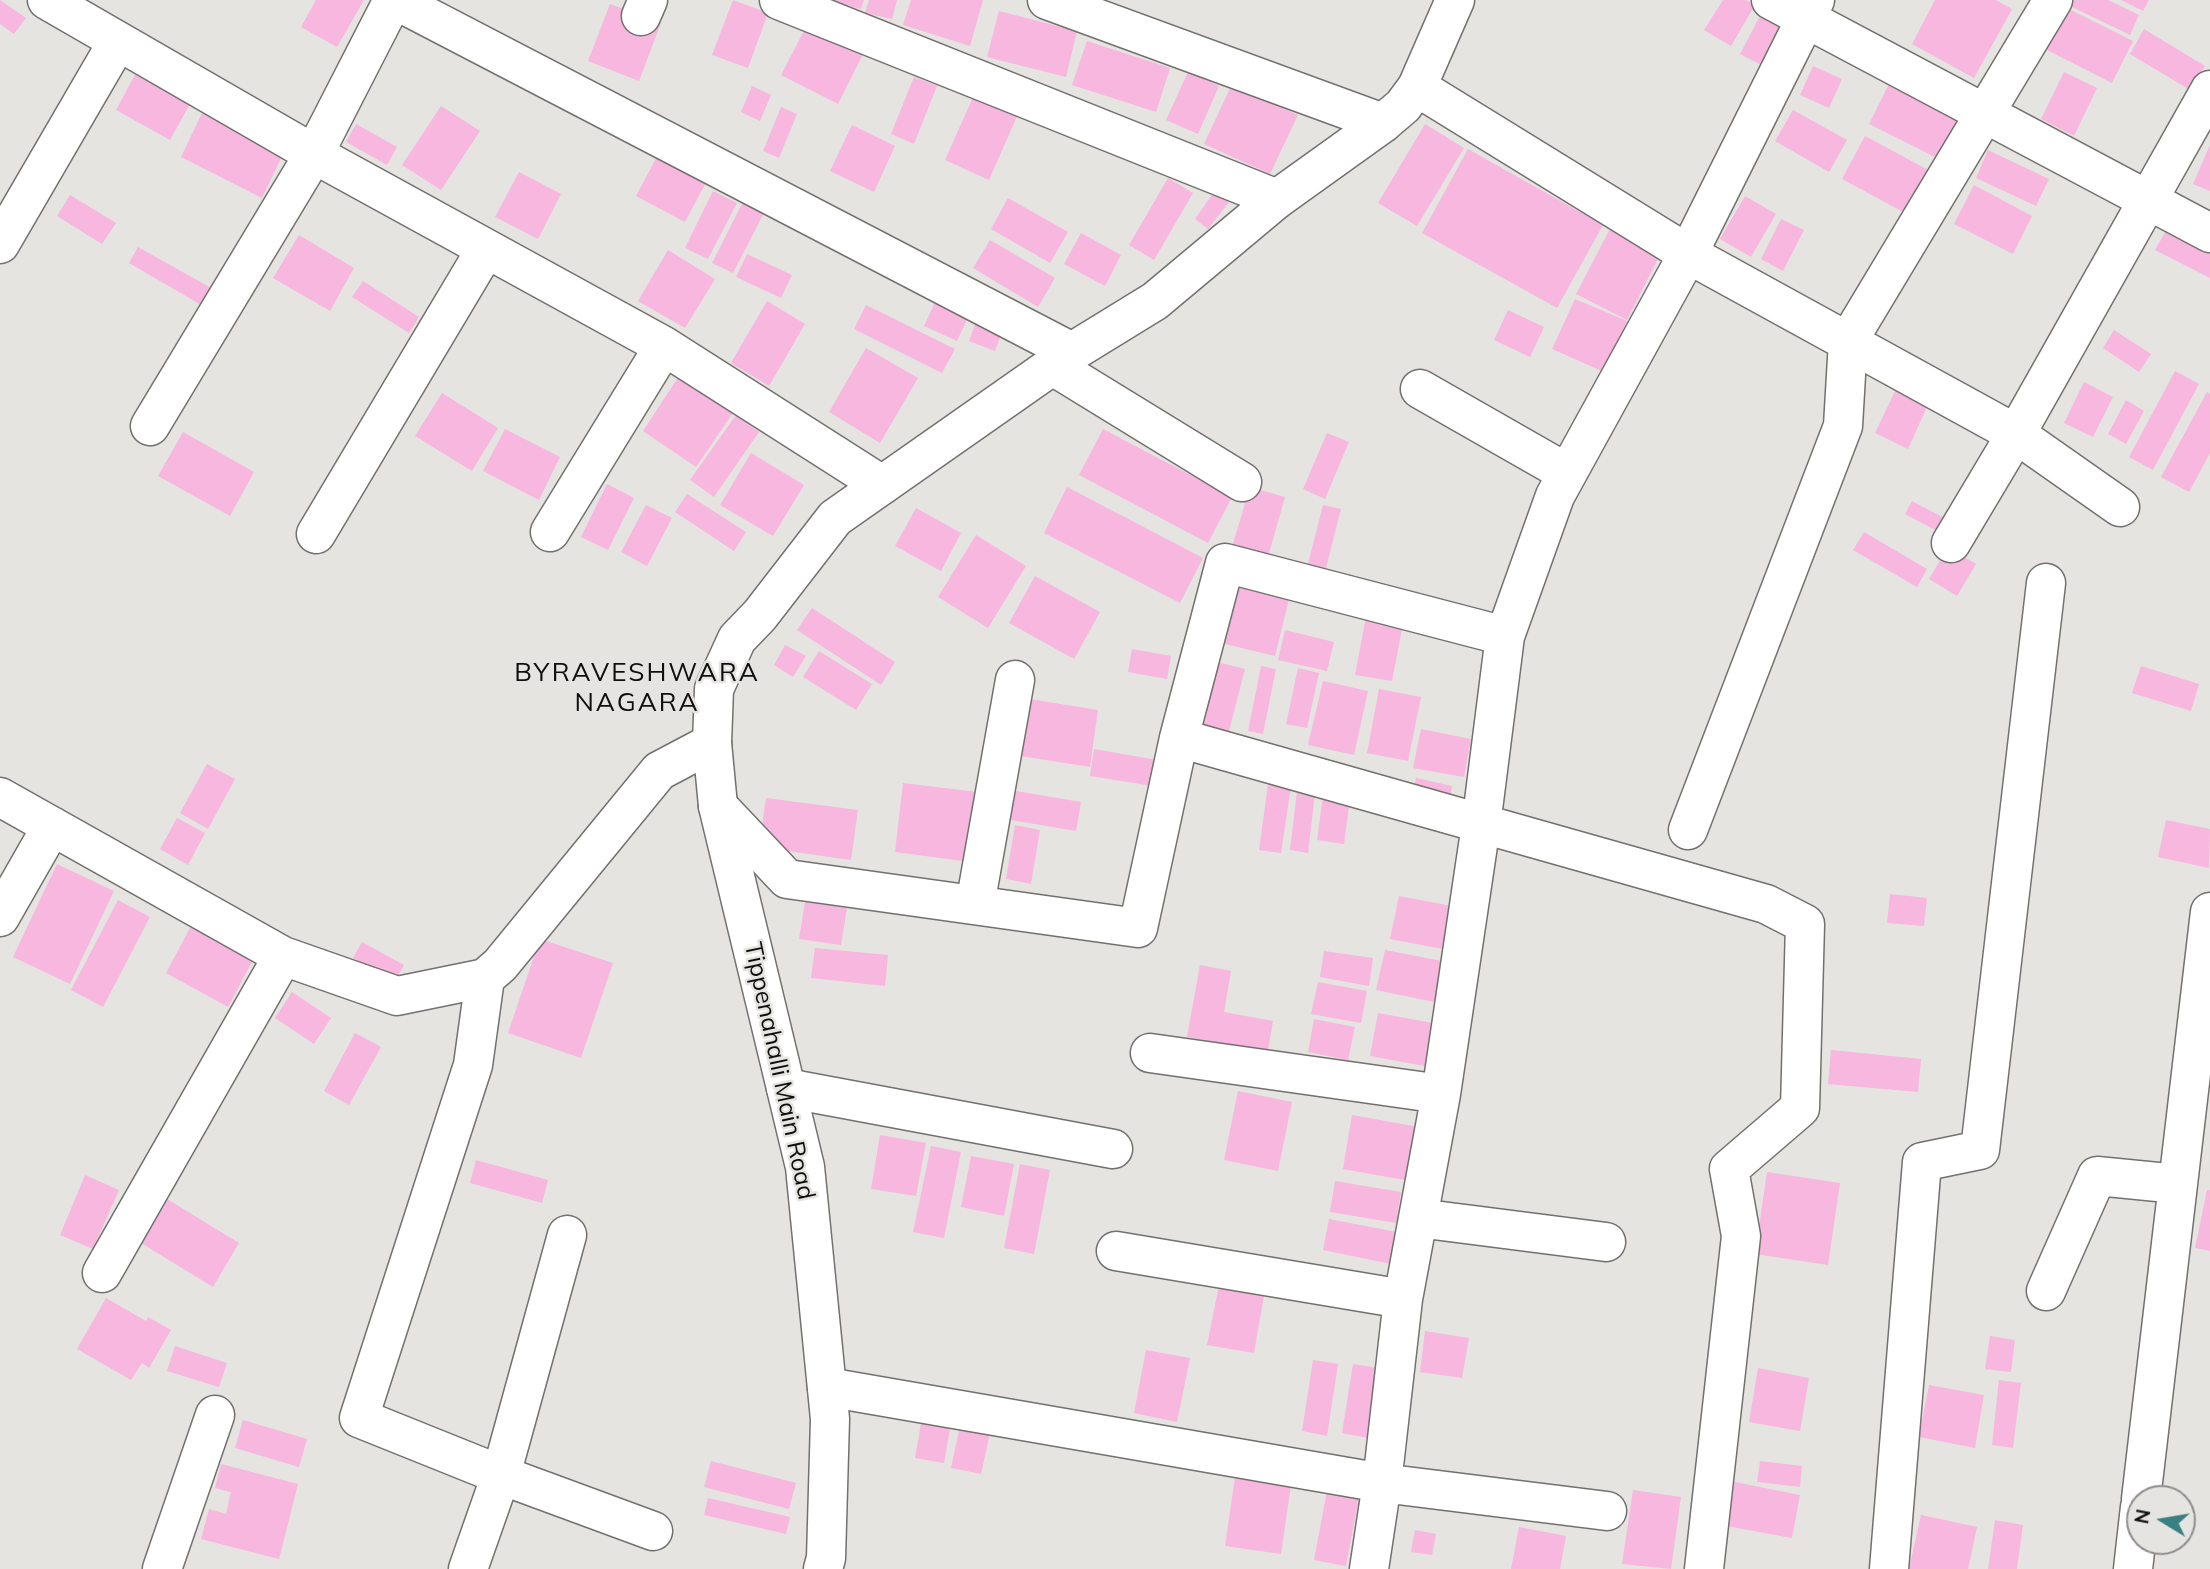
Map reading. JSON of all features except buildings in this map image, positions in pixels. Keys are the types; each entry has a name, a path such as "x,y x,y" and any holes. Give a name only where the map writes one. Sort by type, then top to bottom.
{"street":[{"path":"47,0 314,154 664,346 882,485"},
{"path":"150,426 314,154 394,0 1063,359 1242,482"},
{"path":"779,0 1277,199"},
{"path":"1048,0 1383,123"},
{"name":"Tippenahalli Main Road","path":"823,1569 826,1558 831,1419 805,1167 718,806 712,743 714,689 737,639 760,615 835,518 1063,359 1155,301 1277,199 1383,123 1403,106 1417,87 1455,0"},
{"path":"1771,0 1810,9 1984,112 2210,233"},
{"path":"1688,830 1843,426 1848,341 2053,0"},
{"path":"1369,1569 1404,1299 1441,1094 1481,825 1505,636 1555,495 1688,254 1810,9"},
{"path":"0,244 118,41"},
{"path":"1417,87 1688,254 2016,434 2120,507"},
{"path":"1951,543 2016,434 2210,90"},
{"path":"316,534 486,249"},
{"path":"550,531 664,346"},
{"path":"1420,389 1567,473"},
{"path":"718,806 787,879 1138,928 1179,738 1225,563 1505,636"},
{"path":"1889,1569 1922,1162 1980,1150 2046,583"},
{"path":"975,905 1015,680"},
{"path":"1179,738 1766,904 1805,924 1800,1108 1730,1169 1741,1236 1703,1569"},
{"path":"0,797 283,956 397,996 485,978 500,964 659,771 712,743"},
{"path":"0,916 52,826"},
{"path":"2143,1485 2210,912"},
{"path":"102,1273 283,956"},
{"path":"485,978 473,1065 359,1419 653,1531"},
{"path":"1150,1053 1441,1094"},
{"path":"786,1088 1113,1149"},
{"path":"2046,1291 2096,1176 2178,1184"},
{"path":"1418,1218 1606,1242"},
{"path":"468,1569 501,1475 567,1235"},
{"path":"1116,1251 1404,1299"},
{"path":"827,1387 1382,1483 1607,1511"},
{"path":"162,1569 215,1415"}],"district":[{"name":"BYRAVESHWARA NAGARA","path":"637,688"}]}
